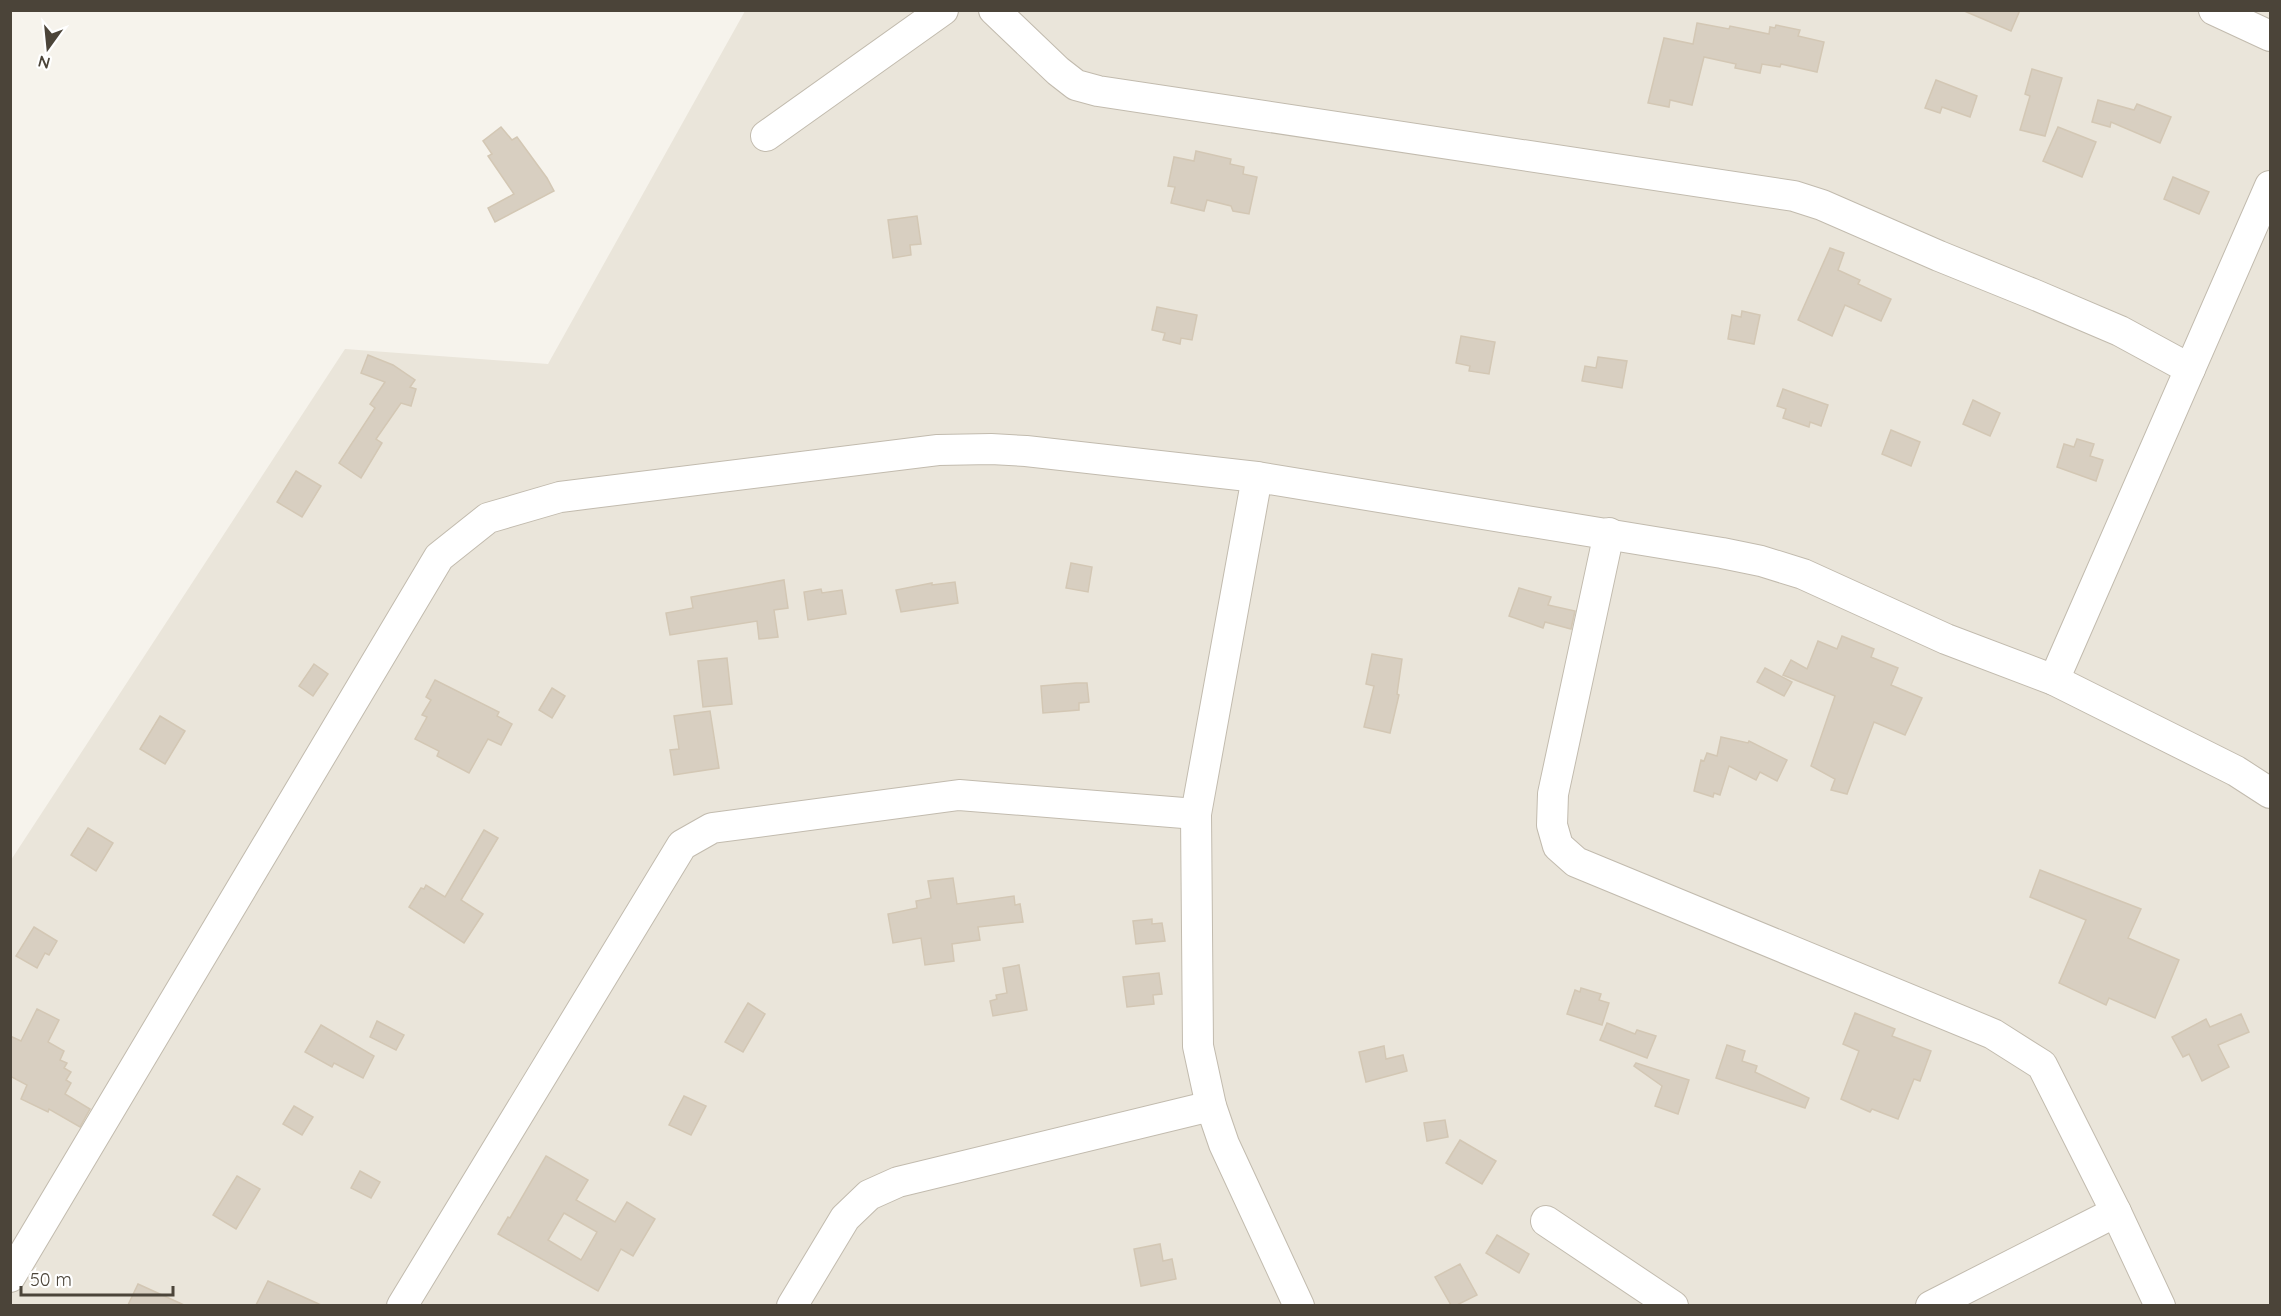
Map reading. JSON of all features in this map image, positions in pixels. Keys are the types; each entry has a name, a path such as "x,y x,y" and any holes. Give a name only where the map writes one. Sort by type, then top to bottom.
{"street":[{"path":"766,136 943,10"},
{"path":"994,10 1067,78 1076,85 1098,91 1794,196 1822,205 2120,331 2190,369"},
{"path":"2214,10 2271,36"},
{"path":"2054,680 2271,186"},
{"path":"10,1277 439,557 488,518 560,497 938,450 1026,451 1257,477 1722,552 1803,574 1946,639 2054,680 2236,771 2271,793"},
{"path":"1257,477 1196,814 1198,1046 1211,1106 1224,1144 1299,1305"},
{"path":"1609,533 1553,794 1552,825 1558,846 1576,862 1993,1034 2042,1065 2160,1305"},
{"path":"402,1305 682,845 712,828 959,795 1196,814"},
{"path":"792,1305 845,1218 869,1195 898,1182 1211,1106"},
{"path":"1931,1305 2116,1212"},
{"path":"1546,1221 1673,1305"}],"shaded area":[{"path":"745,11 2270,11 2270,1305 11,1306 11,860 345,349 548,364"}],"building":[{"path":"1962,10 2020,10 2011,31"},
{"path":"1697,23 1729,29 1730,26 1769,34 1770,27 1775,28 1776,25 1800,30 1798,36 1824,42 1817,72 1781,64 1780,67 1762,64 1760,73 1735,68 1736,64 1704,57 1692,105 1670,100 1669,107 1648,103 1664,38 1693,44"},
{"path":"2032,69 2062,78 2045,136 2020,130 2030,96 2025,94"},
{"path":"1936,80 1977,96 1970,117 1942,107 1940,113 1925,108"},
{"path":"2098,100 2134,110 2137,104 2171,117 2160,143 2111,122 2110,127 2092,122"},
{"path":"501,127 512,140 517,137 554,191 495,222 488,208 514,194 488,156 492,154 483,141"},
{"path":"2058,127 2096,142 2082,177 2043,161"},
{"path":"1196,151 1231,159 1230,164 1244,167 1243,174 1257,177 1249,214 1233,211 1231,206 1207,200 1204,211 1171,203 1175,187 1168,186 1174,157 1194,161"},
{"path":"2173,177 2209,192 2199,214 2164,199"},
{"path":"917,216 921,244 910,245 911,255 893,258 888,220"},
{"path":"1830,248 1844,253 1838,270 1860,280 1858,284 1891,299 1881,321 1845,305 1832,336 1798,320"},
{"path":"1157,307 1197,315 1192,340 1181,338 1180,344 1163,340 1165,333 1152,330"},
{"path":"1742,311 1760,315 1754,344 1728,339 1732,315 1741,317"},
{"path":"1461,336 1495,342 1489,374 1469,371 1470,366 1456,363"},
{"path":"368,355 393,365 415,380 410,387 416,389 411,406 401,403 376,439 382,443 361,478 339,463 375,408 370,404 385,382 361,373"},
{"path":"1598,357 1627,361 1622,388 1582,381 1585,366 1596,368"},
{"path":"1783,389 1828,405 1821,426 1810,422 1809,427 1783,418 1786,409 1777,406"},
{"path":"1973,400 2000,413 1990,436 1963,424"},
{"path":"1891,430 1920,442 1911,466 1882,454"},
{"path":"2077,439 2094,444 2090,456 2103,460 2096,481 2057,467 2064,444 2074,447"},
{"path":"296,471 321,486 302,517 277,502"},
{"path":"1071,563 1092,567 1088,592 1066,588"},
{"path":"784,580 788,608 774,610 778,637 759,639 757,621 670,635 666,613 693,608 691,597"},
{"path":"955,582 958,603 901,612 896,590 932,583 932,585"},
{"path":"1519,588 1551,597 1548,605 1575,611 1571,629 1545,622 1543,628 1509,616"},
{"path":"821,589 822,593 842,590 846,614 808,620 804,592"},
{"path":"1842,636 1874,649 1871,657 1898,668 1891,685 1922,698 1905,735 1874,722 1847,794 1831,790 1835,779 1811,766 1835,696 1783,675 1791,660 1807,669 1818,641 1837,649"},
{"path":"1372,654 1402,659 1397,694 1399,695 1390,733 1364,727 1374,686 1366,684"},
{"path":"727,658 732,704 703,707 698,661"},
{"path":"314,664 328,674 313,696 299,686"},
{"path":"1765,668 1792,682 1784,696 1757,682"},
{"path":"435,680 499,712 497,716 512,724 501,745 488,739 469,773 437,756 439,751 415,739 427,717 422,715 431,700 426,697"},
{"path":"1087,683 1089,702 1079,703 1079,710 1043,713 1041,686"},
{"path":"552,688 565,696 552,718 539,710"},
{"path":"710,711 719,768 674,775 670,750 679,749 674,716"},
{"path":"160,716 185,731 165,764 140,749"},
{"path":"1721,737 1748,743 1749,741 1787,760 1777,781 1760,772 1756,780 1729,766 1720,795 1714,793 1713,797 1694,791 1701,760 1704,761 1707,753 1717,756"},
{"path":"88,828 113,843 96,871 71,855"},
{"path":"484,830 498,838 461,900 483,914 464,943 409,907 421,888 424,889 426,885 445,897"},
{"path":"2040,870 2141,909 2128,938 2179,960 2155,1018 2109,998 2106,1005 2059,983 2086,920 2030,897"},
{"path":"953,878 957,904 1014,896 1015,905 1020,904 1023,922 978,927 980,940 952,944 954,961 925,965 921,938 893,943 888,914 917,908 916,901 931,898 928,881"},
{"path":"1152,919 1152,924 1162,923 1165,941 1136,944 1133,921"},
{"path":"34,927 57,941 49,955 45,953 37,968 16,956"},
{"path":"1019,965 1027,1010 993,1016 990,1001 997,999 996,995 1007,993 1003,968"},
{"path":"1159,973 1162,994 1153,995 1154,1004 1127,1007 1123,977"},
{"path":"1581,988 1601,994 1599,1000 1609,1003 1602,1025 1567,1014 1575,990 1580,992"},
{"path":"748,1003 765,1014 743,1052 725,1042"},
{"path":"37,1009 59,1020 48,1042 64,1051 60,1060 67,1063 64,1068 71,1072 66,1080 71,1083 65,1094 90,1109 80,1127 49,1109 48,1112 21,1099 27,1085 10,1076 10,1036 21,1041"},
{"path":"1855,1013 1895,1029 1892,1036 1931,1051 1920,1081 1914,1079 1898,1119 1872,1109 1870,1112 1841,1099 1859,1051 1843,1044"},
{"path":"2241,1014 2249,1032 2218,1045 2229,1067 2202,1081 2189,1054 2183,1057 2172,1037 2206,1019 2210,1027"},
{"path":"377,1021 404,1035 396,1050 370,1037"},
{"path":"1607,1023 1635,1034 1637,1030 1656,1036 1647,1058 1600,1040"},
{"path":"321,1025 374,1056 363,1078 334,1063 332,1067 305,1052"},
{"path":"1727,1045 1745,1051 1742,1061 1757,1066 1755,1072 1809,1098 1805,1108 1716,1078"},
{"path":"1384,1046 1386,1059 1403,1055 1407,1071 1366,1082 1359,1052"},
{"path":"1636,1063 1689,1080 1678,1114 1655,1106 1662,1086 1634,1066"},
{"path":"684,1096 706,1106 691,1135 669,1125"},
{"path":"294,1106 313,1117 302,1135 283,1124"},
{"path":"1445,1120 1448,1137 1427,1141 1424,1123"},
{"path":"1460,1140 1496,1161 1482,1184 1446,1163"},
{"path":"546,1156 588,1180 576,1200 615,1222 627,1202 655,1219 633,1256 621,1249 598,1291 498,1234 508,1217 510,1218","holes":["564,1213 597,1232 581,1260 548,1240"]},
{"path":"360,1171 380,1182 371,1198 351,1188"},
{"path":"237,1176 260,1189 236,1229 213,1215"},
{"path":"1497,1235 1529,1254 1519,1273 1486,1253"},
{"path":"1160,1244 1163,1261 1172,1259 1176,1279 1141,1286 1134,1249"},
{"path":"1460,1264 1477,1295 1457,1305 1451,1305 1435,1277"},
{"path":"268,1281 321,1305 256,1305"},
{"path":"138,1284 184,1305 128,1305"}]}
